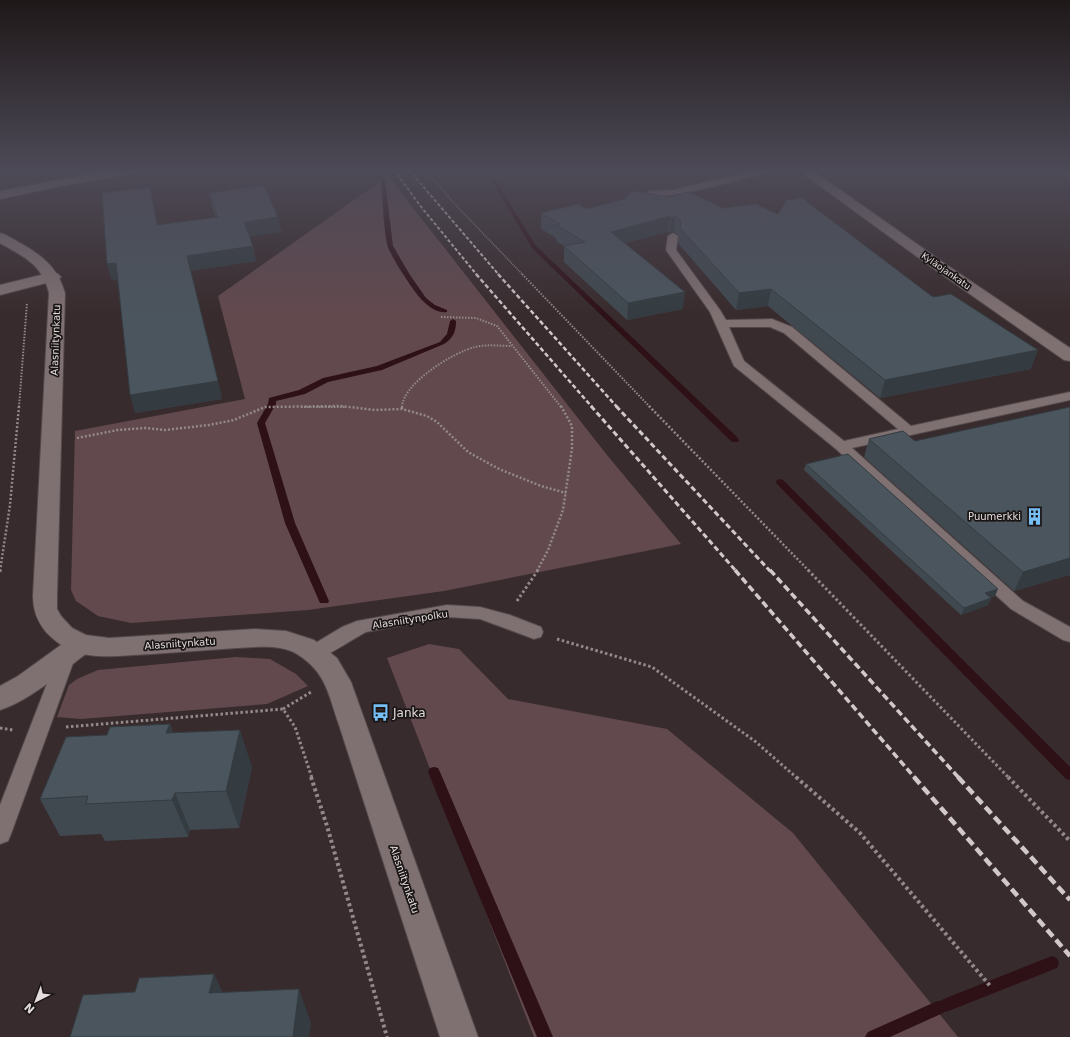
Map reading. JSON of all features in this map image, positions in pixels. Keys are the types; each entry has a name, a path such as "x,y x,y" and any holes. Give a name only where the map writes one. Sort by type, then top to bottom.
{"street":[{"name":"Kyläojankatu","path":"872,218 1070,356"},
{"name":"Alasniitynkatu","path":"0,237 42,263 53,278 57,293 45,609 51,622 63,634 74,649 255,638 286,640 304,647 328,665 338,682 459,1037"},
{"path":"0,290 25,283 53,278"},
{"path":"0,700 27,683 74,649"}],"lane":[{"path":"673,236 671,250 716,312 738,363 841,446 1018,604 1070,635"},
{"path":"721,324 772,323 788,330 908,431"},
{"path":"841,446 1070,396"},
{"name":"Alasniitynpolku","path":"314,653 349,632 363,626 447,611 480,613 504,620 534,632"},
{"path":"0,834 39,729 74,649"}],"path":[{"path":"469,218 1070,841"},
{"path":"0,572 8,524 18,424 28,291 25,283"},
{"path":"441,317 469,316 484,319 497,326 565,411 572,426 572,449 563,510 548,550 534,578 504,620"},
{"path":"402,409 404,399 414,386 429,371 451,358 470,349 485,346 513,346"},
{"path":"52,443 118,430 145,428 165,430 209,425 234,420 265,407 275,406 341,406 375,410 402,409 427,416 437,422 468,452 499,469 527,481 566,493"},
{"path":"534,632 652,667 756,742 860,833 991,987"},
{"path":"0,728 17,731 283,709 306,693 338,682"},
{"path":"283,709 295,727 327,826 387,1037"}],"shaded area":[{"path":"328,218 421,218 607,455 681,544 444,591 308,610 131,623 98,616 76,601 71,590 75,431 245,399 218,296"},
{"path":"429,644 459,649 508,699 667,729 793,833 958,1037 534,1037 387,658"},
{"path":"236,657 270,659 296,674 308,686 267,704 81,719 57,717 69,685 77,679 98,670"}],"building":[{"path":"104,218 156,218 157,225 207,218 269,218 244,222 253,246 187,256 218,381 130,395 116,263 107,264"},
{"path":"550,218 661,218 611,232 685,292 628,303 564,246 585,242 556,225 560,224"},
{"path":"678,218 829,218 933,297 951,294 1038,350 885,380 771,289 739,293 680,228 681,221"},
{"path":"1070,407 1070,558 1023,572 869,439 903,431 915,441"},
{"path":"848,454 998,589 985,593 991,598 964,608 806,464"},
{"path":"170,724 166,733 240,730 226,791 175,793 172,800 86,804 88,796 40,799 66,737 107,735 110,727"},
{"path":"214,974 209,993 299,989 293,1037 70,1037 83,995 135,992 139,978"}],"waterway":[{"path":"387,218 390,246 407,275 424,299 433,306 445,311"},
{"path":"517,218 534,247 735,440"},
{"path":"324,601 290,523 261,423 272,404 272,400 302,392 326,380 379,368 442,343 451,334 453,321"},
{"path":"780,482 1070,775"},
{"path":"434,772 545,1037"},
{"path":"946,1005 1052,963"},
{"path":"873,1037 938,1008"}],"railway":[{"path":"431,218 477,275"},
{"path":"450,218 499,275"},
{"path":"476,274 592,407"},
{"path":"498,274 617,407"},
{"path":"591,406 736,571"},
{"path":"616,406 770,571"},
{"path":"735,570 915,778"},
{"path":"770,570 959,778"},
{"path":"914,777 1070,956"},
{"path":"958,777 1070,900"}],"place":[{"name":"Puumerkki","path":"1034,516"},
{"name":"Janka","path":"380,713"}]}
